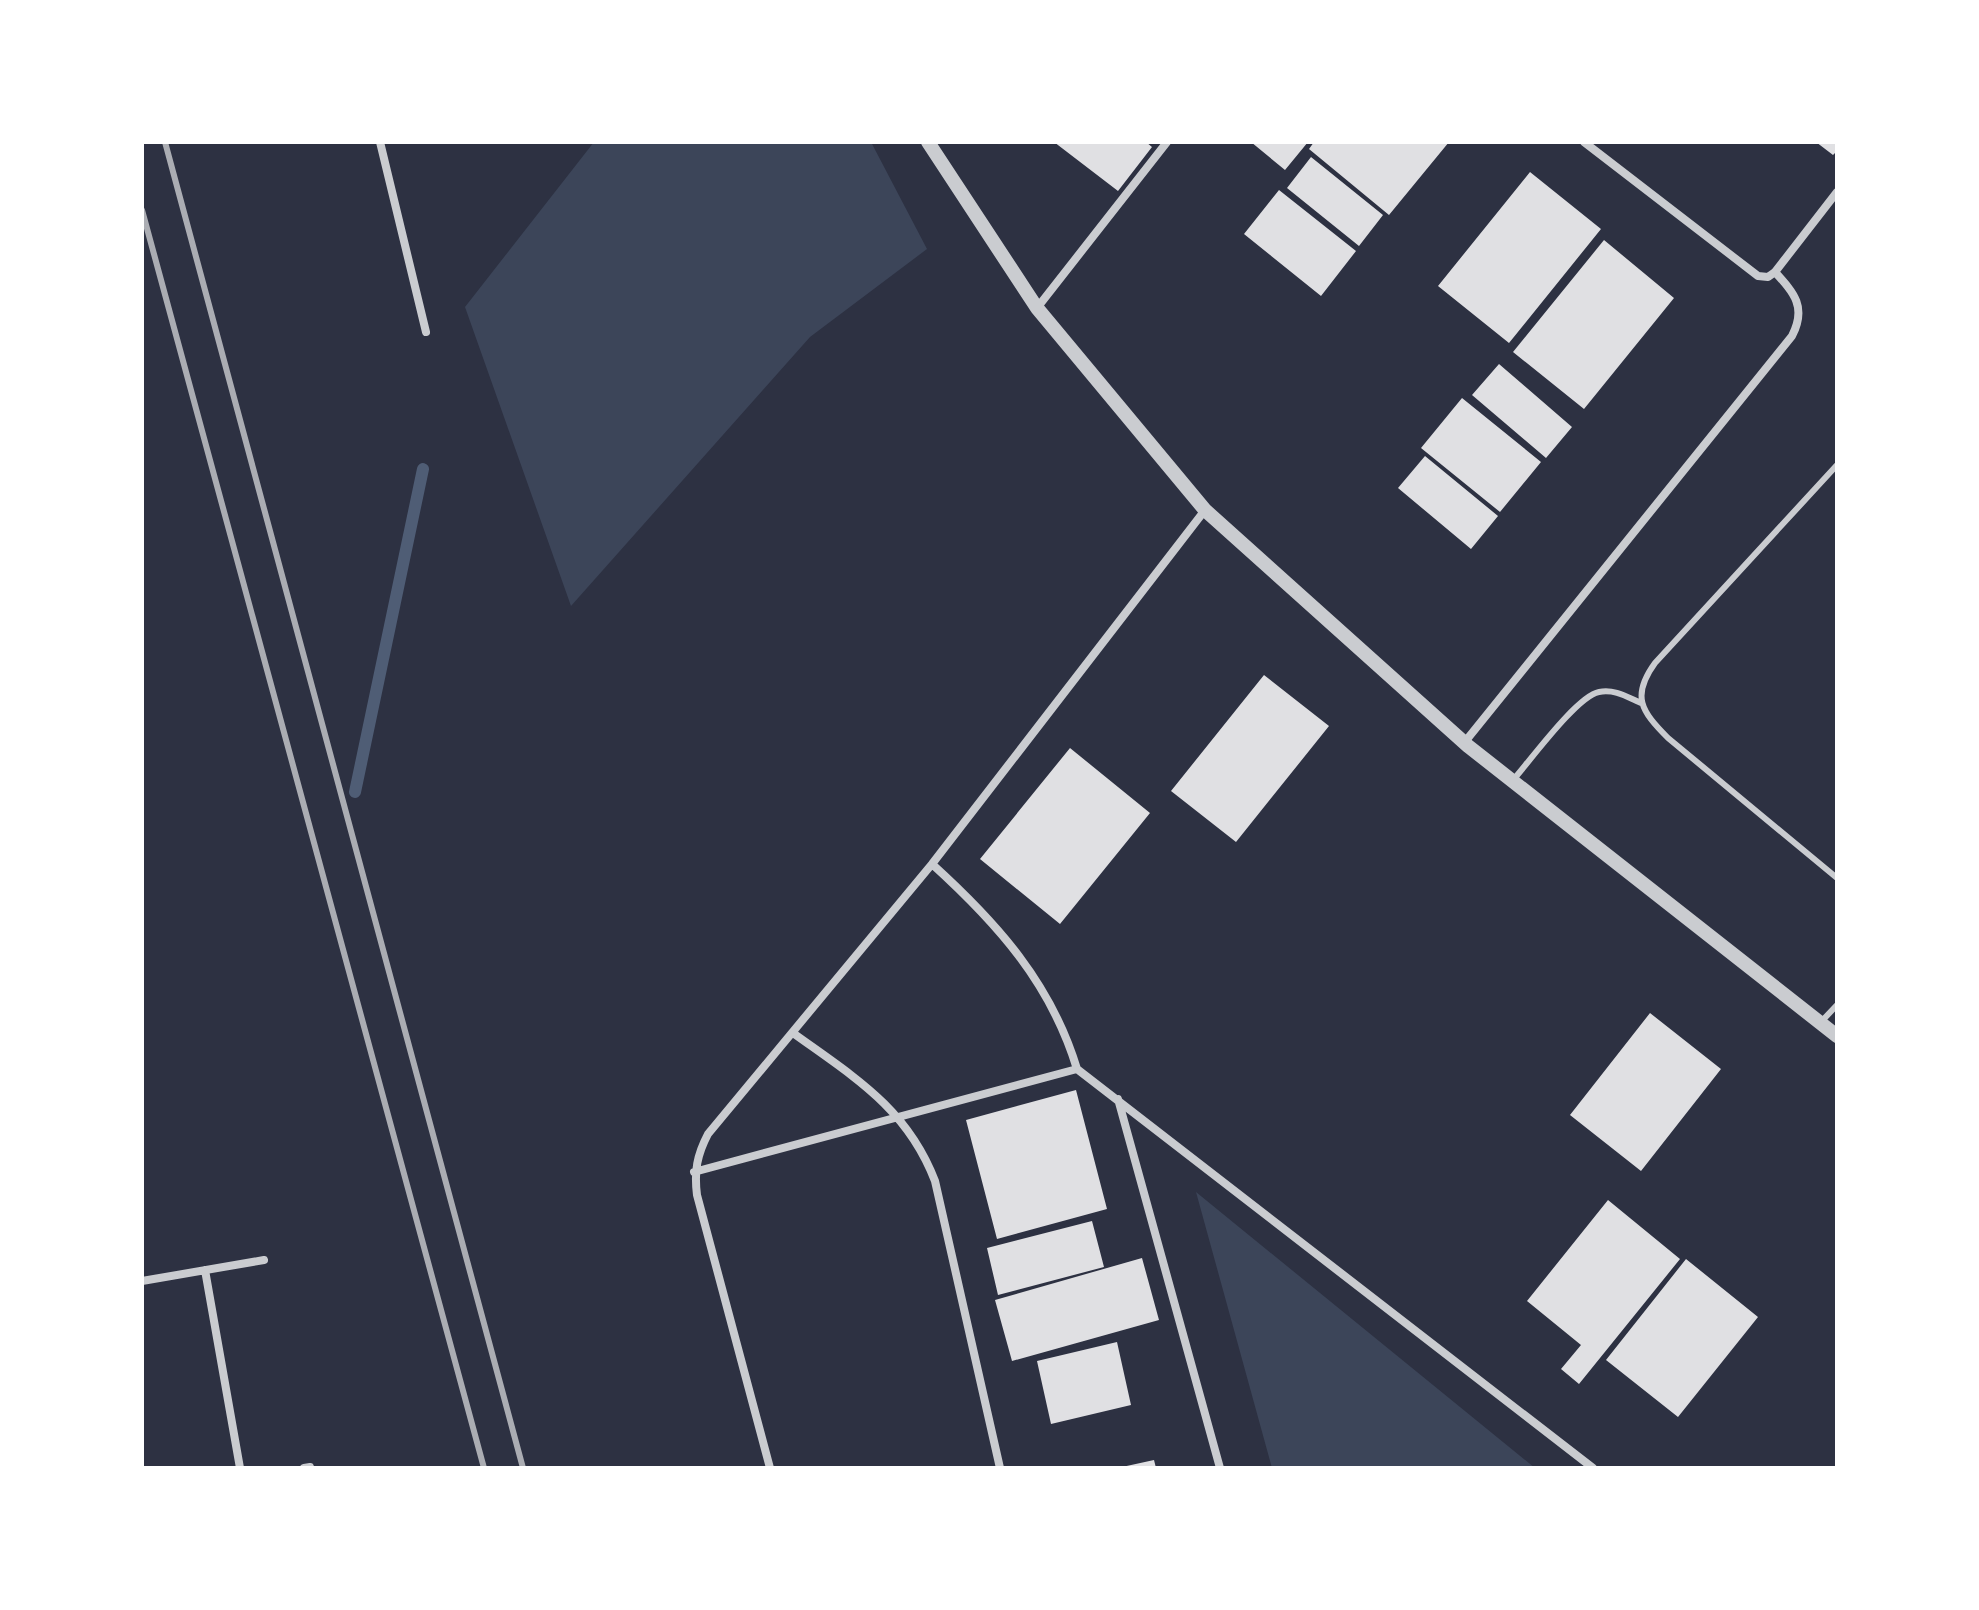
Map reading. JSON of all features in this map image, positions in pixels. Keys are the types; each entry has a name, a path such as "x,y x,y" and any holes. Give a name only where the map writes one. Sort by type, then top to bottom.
{"street":[{"path":"380,142 426,332"},
{"path":"928,142 1037,308 1205,510 1464,743 1837,1036"},
{"path":"1037,308 1167,142"},
{"path":"1584,142 1758,276 1768,277 1775,272 1837,192"},
{"path":"1464,743 1792,336 1799,324 1797,296 1775,272"},
{"path":"770,1468 697,1195 694,1172 708,1134 932,864 1205,510"},
{"path":"932,864 983,910 1034,975 1066,1033 1077,1069 1593,1468"},
{"path":"793,1033 870,1088 898,1115 924,1153 935,1181 1000,1468"},
{"path":"694,1172 1077,1069"},
{"path":"1118,1099 1220,1468"},
{"path":"142,1281 264,1260"},
{"path":"205,1270 240,1468"},
{"path":"304,1468 310,1467"}],"lane":[{"path":"1837,465 1641,682 1641,703 1651,721 1837,878"},
{"path":"1513,781 1580,703 1596,692 1616,692 1641,703"},
{"path":"1820,1023 1837,1005"}],"shaded area":[{"path":"594,142 871,142 927,249 810,337 571,606 465,307"},
{"path":"1196,1192 1535,1468 1272,1468"}],"building":[{"path":"1054,142 1146,142 1152,147 1118,191"},
{"path":"1251,142 1308,142 1285,170"},
{"path":"1314,142 1449,142 1389,215 1309,149"},
{"path":"1816,142 1837,142 1837,151 1833,155"},
{"path":"1311,157 1383,215 1359,246 1287,188"},
{"path":"1530,172 1601,229 1509,343 1438,286"},
{"path":"1279,190 1356,251 1321,296 1244,234"},
{"path":"1604,240 1674,298 1584,409 1513,352"},
{"path":"1499,364 1572,427 1546,458 1472,395"},
{"path":"1462,398 1541,462 1500,512 1421,448"},
{"path":"1425,456 1498,516 1471,549 1398,488"},
{"path":"1264,675 1329,726 1236,842 1171,791"},
{"path":"1070,748 1150,813 1060,924 980,859"},
{"path":"1650,1013 1721,1069 1641,1171 1570,1115"},
{"path":"1076,1090 1107,1209 997,1239 966,1120"},
{"path":"1608,1200 1680,1259 1579,1384 1561,1369 1581,1345 1527,1301"},
{"path":"1092,1221 1104,1267 998,1295 987,1248"},
{"path":"1142,1258 1159,1320 1012,1361 995,1300"},
{"path":"1686,1259 1758,1317 1678,1417 1606,1360"},
{"path":"1117,1342 1131,1405 1051,1424 1037,1361"},
{"path":"1154,1460 1156,1468 1122,1468 1122,1467"}],"waterway":[{"path":"355,792 423,469"}],"railway":[{"path":"165,142 523,1468"},
{"path":"142,210 484,1468"}]}
